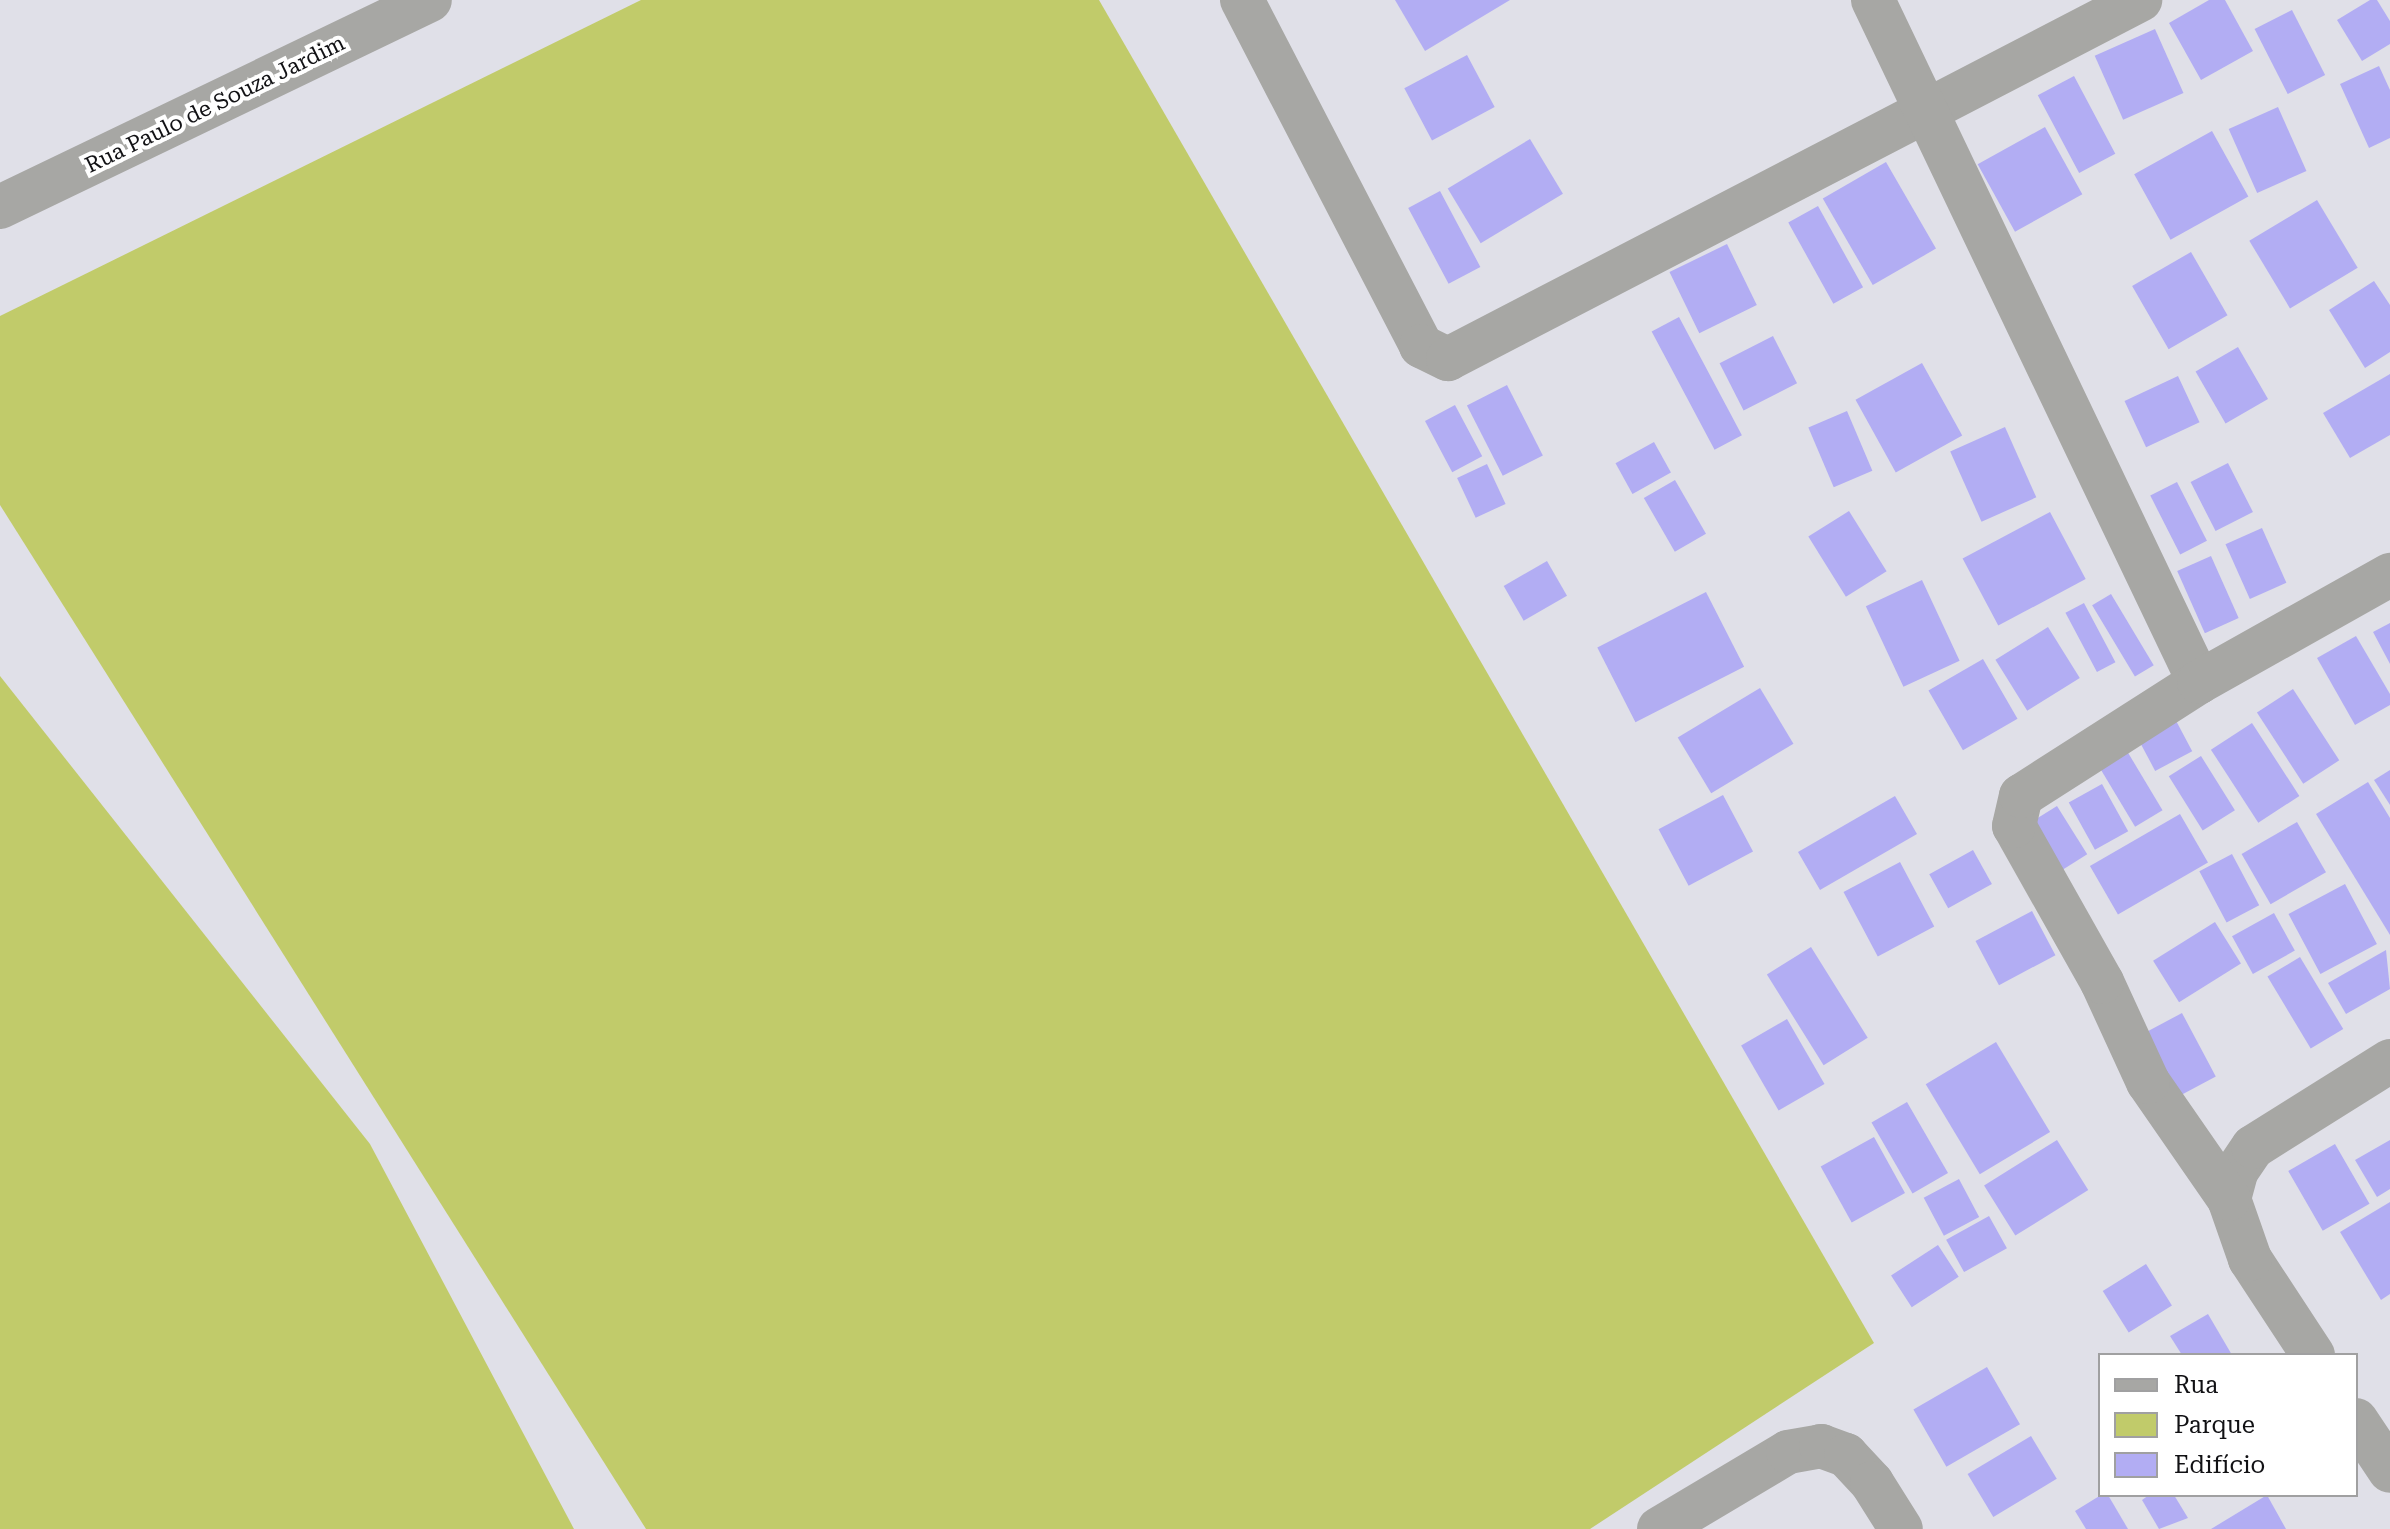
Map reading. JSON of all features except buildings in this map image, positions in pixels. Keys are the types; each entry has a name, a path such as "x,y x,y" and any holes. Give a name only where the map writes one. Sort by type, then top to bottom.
{"street":[{"name":"Rua Paulo de Souza Jardim","path":"0,207 430,0"},
{"path":"1242,0 1421,346 1448,359 1930,112 2140,0"},
{"path":"1873,0 1930,112 2199,682"},
{"path":"2312,1353 2250,1259 2229,1199 2148,1082 2102,982 2014,826 2021,796 2199,682 2390,575"},
{"path":"2229,1199 2236,1172 2253,1147 2390,1061"},
{"path":"2358,1423 2390,1471"},
{"path":"1659,1529 1788,1452 1821,1446 1846,1455 1872,1483 1901,1529"}],"green space":[{"path":"641,0 1099,0 1874,1343 1590,1529 646,1529 0,505 0,316"},
{"path":"0,676 370,1144 574,1529 0,1529"}]}
